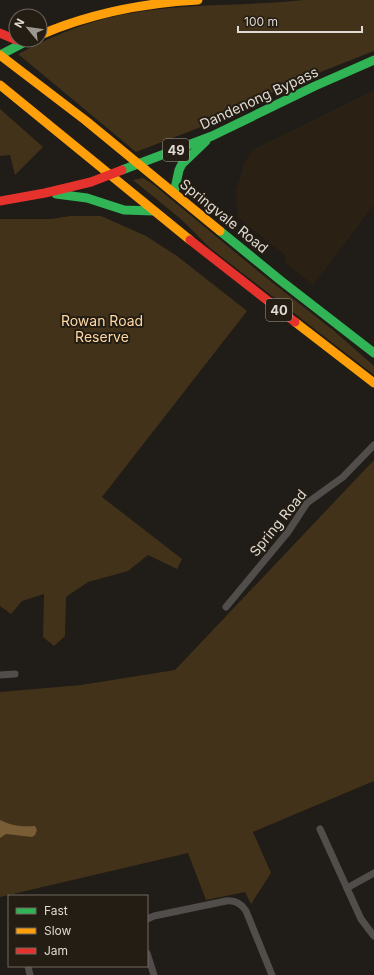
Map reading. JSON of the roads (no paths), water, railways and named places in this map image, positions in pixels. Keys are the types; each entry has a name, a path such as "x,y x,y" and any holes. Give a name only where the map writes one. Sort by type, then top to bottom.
{"highway":[{"path":"48,32 75,21 125,8 164,2 198,0"},
{"path":"0,55 10,48"},
{"name":"Springvale Road","path":"0,55 85,120 285,285 374,353"},
{"name":"Dandenong Bypass","path":"109,175 212,136 315,86 374,60"},
{"name":"40","path":"0,85 154,211 374,383"},
{"path":"174,193 179,170 182,164 212,136"},
{"name":"49","path":"0,200 45,193 91,182 109,175"},
{"path":"45,193 86,198 124,210 154,211"}],"street":[{"name":"Spring Road","path":"226,607 288,532 307,503 342,477 374,445"},
{"path":"0,675 15,674"},
{"path":"320,829 361,919 374,936"},
{"path":"347,888 374,873"},
{"path":"148,919 226,901 235,902 242,906 246,911 272,975"},
{"path":"148,956 154,975"}],"park label":[{"name":"Rowan Road Reserve","path":"102,330"}]}
